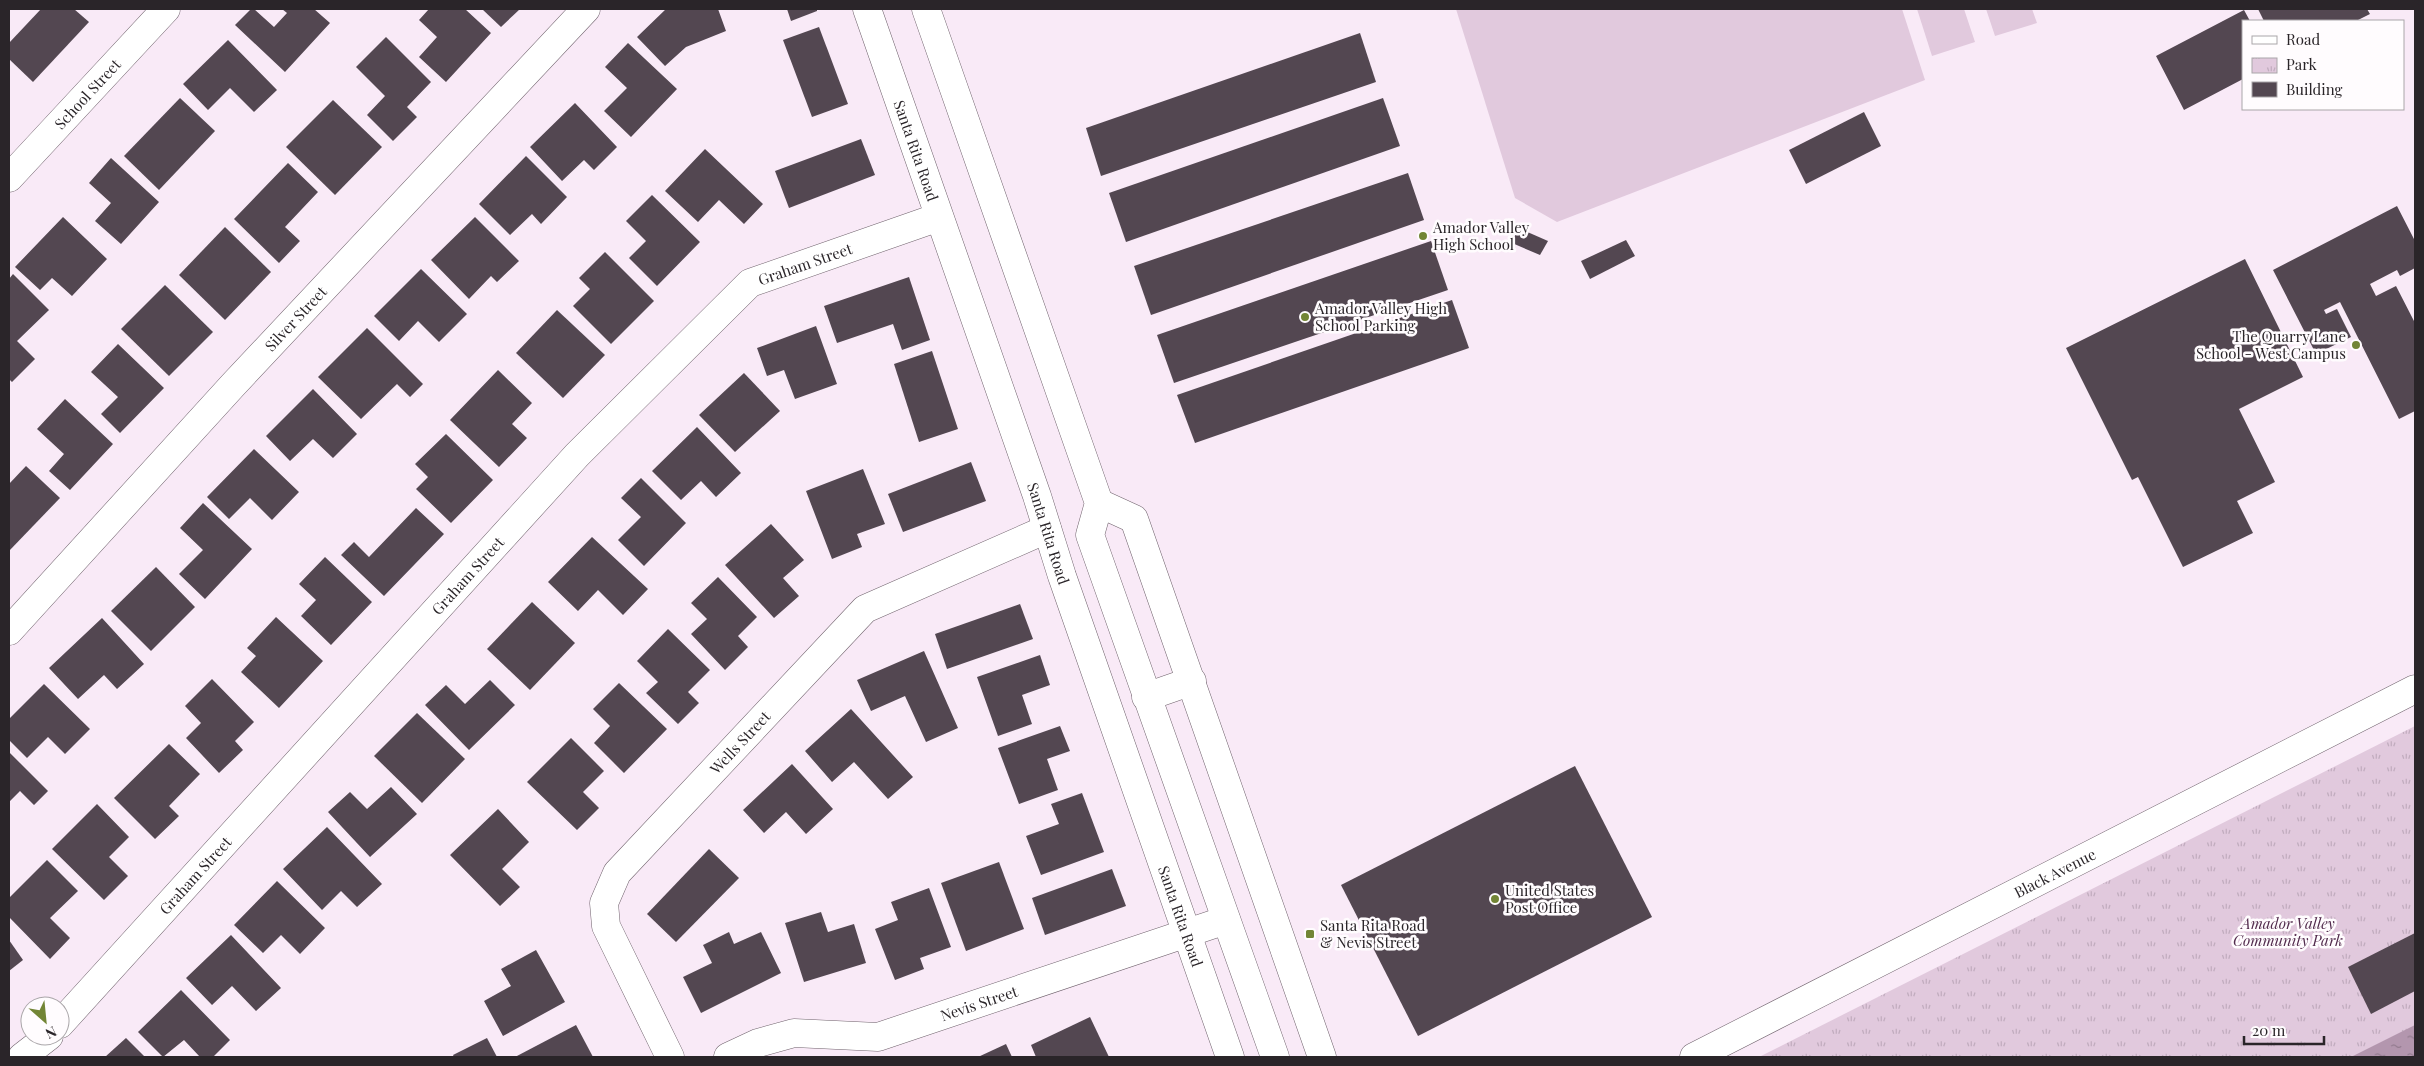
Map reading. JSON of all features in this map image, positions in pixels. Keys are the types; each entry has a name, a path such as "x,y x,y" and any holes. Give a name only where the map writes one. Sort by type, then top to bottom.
{"street":[{"name":"School Street","path":"9,178 166,9"},
{"name":"Silver Street","path":"9,631 227,393 586,9"},
{"name":"Santa Rita Road","path":"867,9 1230,1057"},
{"path":"926,9 1099,503 1090,535 1275,1057"},
{"name":"Graham Street","path":"70,1013 577,455 750,283 939,217"},
{"path":"1099,503 1134,519 1192,680 1322,1057"},
{"name":"Wells Street","path":"670,1057 606,926 604,903 617,873 865,610 1047,529"},
{"path":"1146,697 1192,680"},
{"name":"Black Avenue","path":"1694,1057 2415,688"},
{"name":"Nevis Street","path":"728,1057 758,1042 794,1033 878,1037 1226,920"},
{"path":"22,1057 36,1046"}],"green space":[{"path":"1456,9 1902,9 1925,80 1557,222 1515,198"},
{"path":"1917,9 1964,9 1975,42 1932,56"},
{"path":"1986,9 2032,9 2037,23 1995,36"},
{"name":"Amador Valley Community Park","path":"2415,726 2415,1057 1759,1057"}],"water":[{"path":"2415,1025 2415,1057 2351,1057"}],"building":[{"path":"41,9 74,9 89,22 33,82 9,59 9,43"},
{"path":"251,9 254,9 274,27 287,13 282,9 314,9 330,23 285,72 235,25"},
{"path":"429,9 465,9 491,33 446,82 419,57 437,37 419,20"},
{"path":"482,9 520,9 501,27"},
{"path":"666,9 718,9 726,31 686,47 665,66 637,37"},
{"path":"787,9 817,9 817,11 791,21"},
{"path":"2258,9 2367,9 2370,14 2358,20 2264,20"},
{"path":"2244,10 2249,20 2242,20 2242,80 2184,110 2156,56"},
{"path":"819,27 848,104 812,117 783,40"},
{"path":"1360,33 1376,82 1101,176 1086,128"},
{"path":"386,37 431,82 407,107 417,117 393,141 367,115 385,96 356,67"},
{"path":"228,40 277,90 254,112 230,88 208,110 183,84"},
{"path":"628,43 677,89 631,137 604,111 627,88 605,67"},
{"path":"180,98 215,131 159,190 124,156"},
{"path":"1383,98 1400,146 1126,242 1109,193"},
{"path":"333,100 382,147 335,195 286,147"},
{"path":"575,103 617,147 594,170 584,160 562,181 530,147"},
{"path":"1864,112 1881,146 1806,184 1789,150"},
{"path":"861,139 875,175 789,208 775,171"},
{"path":"705,149 763,204 744,224 719,200 698,222 665,191"},
{"path":"526,156 567,197 541,224 532,214 510,235 479,204"},
{"path":"111,158 159,202 121,244 95,221 111,203 89,183"},
{"path":"288,163 318,192 285,227 300,241 279,263 234,219"},
{"path":"1408,173 1424,220 1151,315 1134,266"},
{"path":"652,195 700,242 657,286 629,258 646,241 626,221"},
{"name":"The Quarry Lane School - West Campus","path":"2397,206 2415,241 2415,268 2400,276 2397,270 2370,284 2376,296 2396,286 2415,323 2415,411 2399,419 2340,302 2324,310 2326,314 2337,309 2351,337 2316,354 2273,270"},
{"path":"63,217 107,259 72,296 52,278 40,290 15,267"},
{"path":"475,217 519,261 497,282 491,276 469,299 431,260"},
{"path":"225,227 271,272 225,320 179,275"},
{"path":"1518,228 1548,241 1540,255 1512,243"},
{"path":"1626,240 1635,256 1590,279 1581,261"},
{"path":"1431,241 1448,290 1174,383 1157,335"},
{"path":"605,252 654,301 611,344 573,306 590,289 579,278"},
{"path":"2245,259 2303,377 2239,409 2275,482 2237,501 2253,533 2183,567 2138,477 2132,480 2066,348"},
{"path":"421,269 467,314 439,342 418,321 399,341 374,316"},
{"path":"13,274 49,310 17,341 35,359 12,382 9,379 9,279"},
{"path":"909,277 930,340 902,350 893,324 837,343 824,306"},
{"path":"165,285 213,332 169,376 121,329"},
{"path":"1452,300 1469,348 1195,443 1177,395"},
{"path":"557,310 605,355 563,398 516,353"},
{"path":"816,326 837,384 795,399 784,370 767,376 757,348"},
{"path":"367,328 423,384 410,397 397,384 361,419 318,377"},
{"path":"118,344 164,388 120,433 101,414 118,397 91,372"},
{"path":"932,351 958,429 919,442 894,364"},
{"path":"498,370 532,403 512,424 527,438 499,467 450,420"},
{"path":"744,373 780,411 735,452 699,415"},
{"path":"313,389 357,434 333,458 313,439 290,461 266,436"},
{"path":"65,399 113,444 70,490 49,471 64,454 37,429"},
{"path":"697,427 741,473 716,497 701,481 681,500 652,471"},
{"path":"446,434 493,480 451,523 416,489 428,477 415,464"},
{"path":"254,449 299,492 272,520 250,498 229,519 207,497"},
{"path":"971,462 986,501 903,532 888,494"},
{"path":"26,466 60,498 9,551 9,484"},
{"path":"863,469 885,524 857,534 862,547 832,559 806,491"},
{"path":"641,478 686,523 644,566 618,540 641,517 621,498"},
{"path":"203,503 252,549 205,599 179,574 203,550 180,528"},
{"path":"416,508 444,534 384,596 341,555 354,542 369,557"},
{"path":"771,524 804,560 783,578 799,596 774,618 725,565"},
{"path":"592,537 648,589 623,615 598,590 578,611 548,582"},
{"path":"325,557 372,602 331,645 301,616 316,600 299,584"},
{"path":"156,567 195,607 151,651 111,611"},
{"path":"718,577 757,617 738,636 748,647 725,670 691,634 707,619 691,603"},
{"path":"532,602 575,643 530,690 487,649"},
{"path":"1020,604 1033,639 947,669 935,634"},
{"path":"276,617 323,661 279,708 241,672 256,656 247,648"},
{"path":"102,618 144,664 117,689 104,675 78,699 49,668"},
{"path":"668,629 710,670 688,692 699,703 678,724 646,693 658,682 637,661"},
{"path":"924,651 958,728 926,742 905,696 871,711 857,680"},
{"path":"1040,655 1050,685 1022,695 1032,724 998,736 977,677"},
{"path":"212,679 254,722 235,741 243,750 219,773 186,738 201,723 185,706"},
{"path":"490,680 515,705 469,750 425,705 446,685 465,704"},
{"path":"619,683 667,729 624,773 594,743 610,726 593,709"},
{"path":"44,684 90,729 65,754 48,737 27,758 9,740 9,719"},
{"path":"851,709 913,777 888,799 854,762 832,782 805,751"},
{"path":"417,713 465,759 422,803 374,756"},
{"path":"1060,726 1070,751 1047,759 1058,790 1019,804 998,748"},
{"path":"571,738 604,771 583,792 599,808 577,830 527,782"},
{"path":"169,744 200,774 169,806 179,816 155,839 114,798"},
{"path":"9,752 48,791 34,805 20,791 9,802"},
{"path":"792,764 833,809 806,834 786,812 764,833 743,810"},
{"name":"United States Post Office","path":"1575,766 1652,917 1418,1036 1341,885"},
{"path":"391,787 417,814 370,857 328,812 350,792 367,809"},
{"path":"1082,793 1104,852 1041,875 1026,836 1059,824 1051,804"},
{"path":"97,804 129,837 109,857 128,876 104,900 52,849"},
{"path":"498,809 529,842 502,869 520,887 500,906 450,855"},
{"path":"327,827 382,884 357,907 341,891 322,910 283,869"},
{"path":"709,849 739,878 676,942 647,914"},
{"path":"47,860 78,891 50,918 70,938 50,959 9,917 9,898"},
{"path":"999,862 1024,929 966,951 941,883"},
{"path":"1112,869 1126,906 1045,935 1032,898"},
{"path":"277,881 325,928 300,954 281,935 263,953 234,925"},
{"path":"929,888 951,947 920,958 924,969 895,980 875,929 898,920 891,902"},
{"path":"821,912 828,932 854,924 866,963 804,982 785,923"},
{"path":"729,932 734,944 761,932 781,973 701,1013 683,977 712,963 703,945"},
{"path":"2415,933 2415,991 2371,1014 2348,967"},
{"path":"231,935 281,988 256,1011 232,986 212,1005 186,978"},
{"path":"9,940 23,960 9,971"},
{"path":"536,950 565,1002 503,1036 484,1001 511,986 501,969"},
{"path":"181,990 230,1040 213,1057 200,1057 184,1040 163,1057 138,1032"},
{"path":"1090,1017 1109,1057 1036,1057 1031,1045"},
{"path":"576,1025 593,1057 515,1057"},
{"path":"126,1038 145,1057 105,1057"},
{"path":"487,1038 497,1057 454,1057 453,1055"},
{"path":"1006,1044 1012,1057 978,1057"}],"place":[{"name":"Amador Valley High School","path":"1423,236"},
{"name":"Amador Valley High School Parking","path":"1305,317"},
{"name":"The Quarry Lane School - West Campus","path":"2356,345"},
{"name":"United States Post Office","path":"1495,899"},
{"name":"Santa Rita Road & Nevis Street","path":"1310,934"}]}
